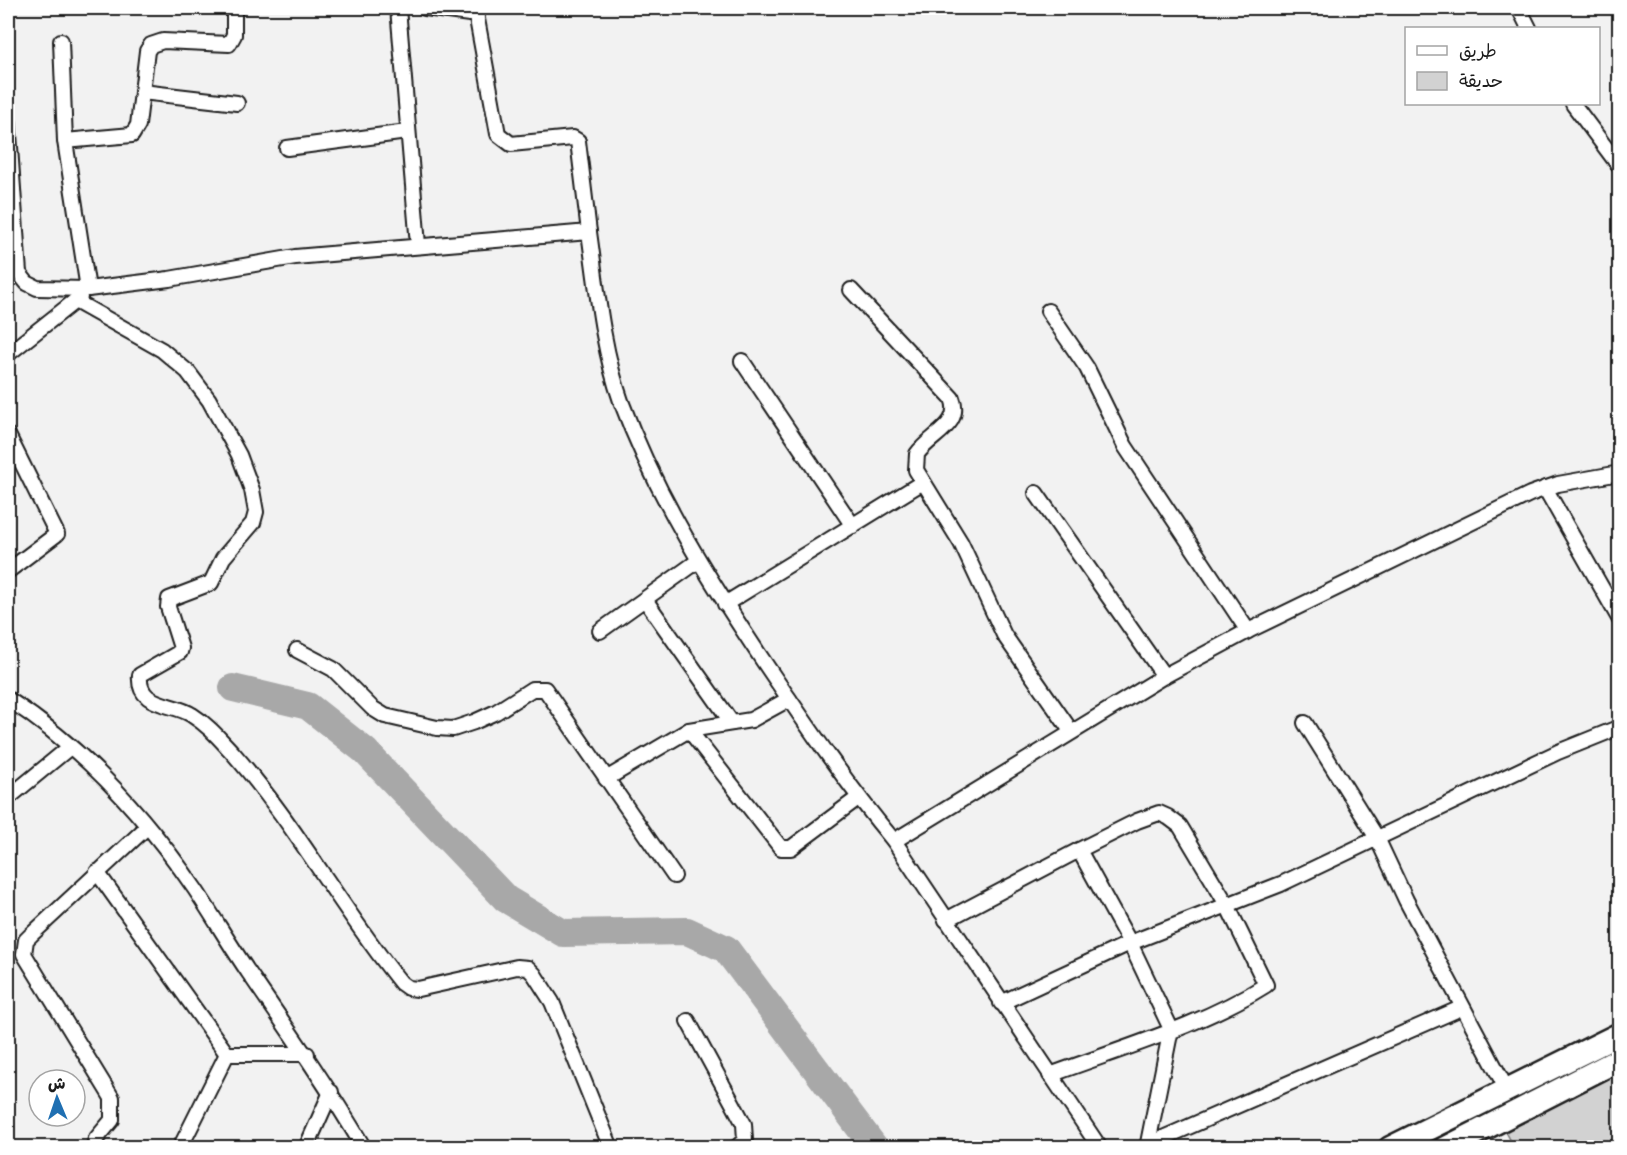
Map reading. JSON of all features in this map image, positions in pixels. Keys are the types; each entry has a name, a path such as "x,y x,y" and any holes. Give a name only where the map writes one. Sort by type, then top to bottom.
{"highway":[{"path":"1390,1148 1620,1034"},
{"path":"1446,1148 1620,1059"}],"street":[{"path":"65,141 132,135 138,125 151,45 163,41 229,44 234,35 234,8"},
{"path":"398,8 418,245"},
{"path":"425,8 476,11 498,134 511,144 573,138 578,141 605,344 621,400 657,485 698,561 789,699 858,798 894,841 1100,1148"},
{"path":"1519,8 1528,27"},
{"path":"61,41 65,141 88,289"},
{"path":"142,92 237,103"},
{"path":"1574,105 1620,167"},
{"path":"8,118 19,273 27,283 36,288 88,289 169,279 295,257 589,232"},
{"path":"287,148 407,132"},
{"path":"8,354 88,289"},
{"path":"851,290 952,398 956,407 953,421 916,454 916,470 961,543 1004,635 1071,731"},
{"path":"75,301 162,350 188,372 209,399 239,455 255,501 253,523 223,558 212,583 169,599 168,607 181,648 180,652 140,675 139,682 145,696 154,702 183,709 212,729 266,792 401,983 418,989 518,967 528,969 534,974 552,1002 611,1148"},
{"path":"1048,311 1086,368 1125,446 1248,631"},
{"path":"742,362 853,526"},
{"path":"8,435 57,534 8,571"},
{"path":"894,841 1071,731 1164,676 1248,631 1361,574 1545,488 1620,473"},
{"path":"726,604 923,482"},
{"path":"1545,488 1620,620"},
{"path":"1036,493 1164,676"},
{"path":"600,631 698,561"},
{"path":"645,601 732,723"},
{"path":"297,650 333,669 372,708 385,716 437,728 453,729 474,722 496,712 532,689 545,689 586,744 606,779 674,876"},
{"path":"8,699 33,715 70,747 116,790 147,827 194,887 248,972 307,1054 364,1148"},
{"path":"606,779 689,730 752,720 789,699"},
{"path":"1305,723 1378,839 1461,1008 1507,1090"},
{"path":"1001,1003 1130,943 1226,903 1281,884 1548,757 1620,727"},
{"path":"689,730 783,849 791,848 858,798"},
{"path":"8,798 70,747"},
{"path":"946,921 1137,820 1159,813 1180,826 1226,903 1266,984 1242,1000 1050,1075"},
{"path":"93,1148 112,1120 112,1098 24,954 24,947 31,935 147,827"},
{"path":"1079,850 1130,943 1171,1029 1147,1146"},
{"path":"97,872 228,1054"},
{"path":"1147,1146 1461,1008"},
{"path":"688,1021 744,1124 746,1140 736,1148"},
{"path":"228,1054 307,1054"},
{"path":"180,1148 228,1054"},
{"path":"306,1148 332,1092"}],"green space":[{"path":"1619,1064 1619,1147 1514,1147 1503,1126"}],"waterway":[{"path":"233,688 308,706 365,751 506,899 563,933 687,931 726,949 875,1148"}]}
